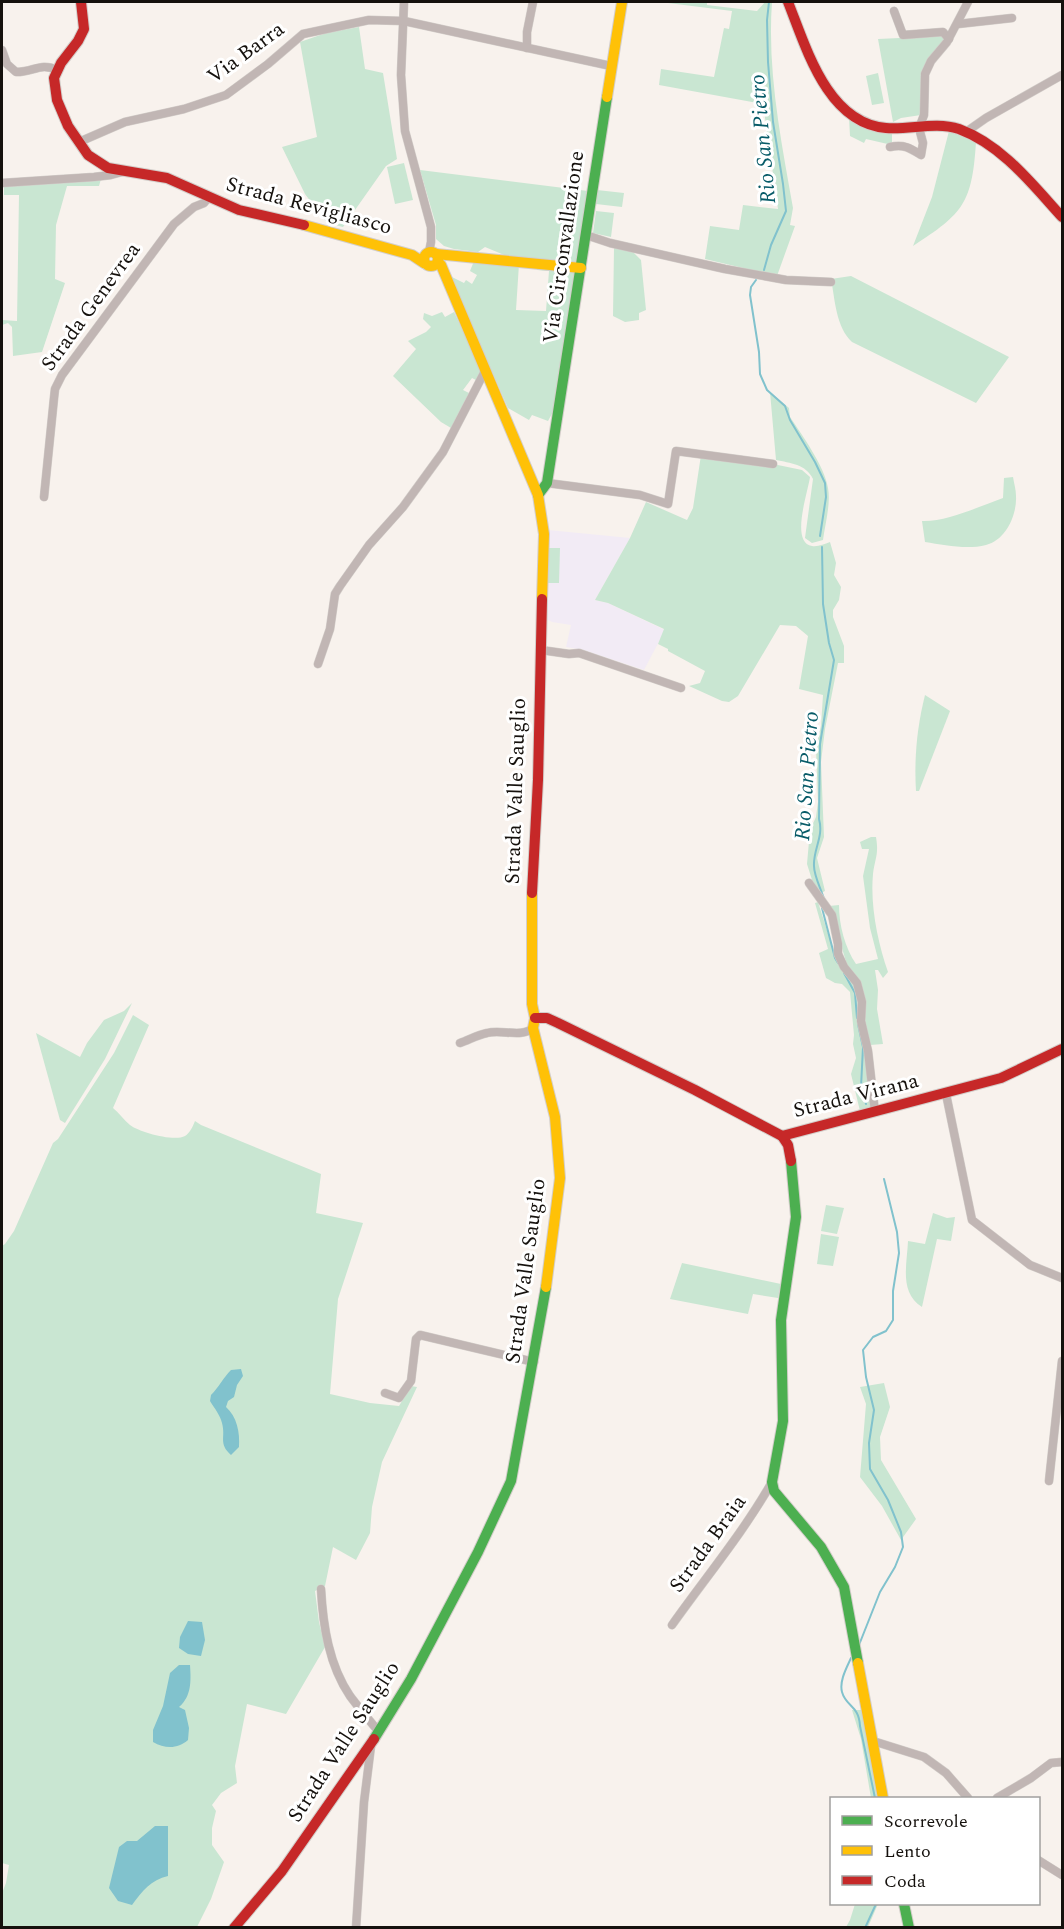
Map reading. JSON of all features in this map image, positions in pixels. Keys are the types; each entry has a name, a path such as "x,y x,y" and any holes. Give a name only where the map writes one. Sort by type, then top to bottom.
{"street":[{"path":"2,50 8,64 16,72 44,65 58,70 60,63 78,41 84,29 81,2"},
{"path":"404,2 401,75 405,131 431,227 434,259"},
{"path":"527,48 527,32 533,2"},
{"name":"Via Circonvallazione","path":"538,495 547,483 560,409 622,2"},
{"path":"788,2 822,85 836,103 857,117 880,127 919,128 936,125 966,132 997,150 1062,217"},
{"path":"890,147 899,145 907,147 921,155 923,143 919,128 924,115 925,74 931,61 958,24 968,2"},
{"path":"894,11 903,35 943,32 949,39"},
{"path":"958,24 1012,18"},
{"name":"Via Barra","path":"79,142 125,122 184,109 226,95 303,34 369,20 404,21 611,66"},
{"name":"Strada Revigliasco","path":"58,70 54,78 57,100 68,126 88,155 108,168 167,178 238,210 332,232 412,255 434,259 581,268"},
{"path":"966,132 986,118 1062,75"},
{"path":"2,183 94,177 123,171"},
{"name":"Strada Genevrea","path":"45,497 55,389 62,375 174,224 208,198"},
{"path":"586,235 605,239 610,243 746,273 786,280 831,282"},
{"name":"Strada Valle Sauglio","path":"234,1928 282,1871 379,1732 411,1679 472,1563 511,1480 534,1362 553,1242 560,1178 555,1118 532,1004 531,916 538,780 544,534 538,495 441,265 434,259"},
{"path":"318,664 330,629 335,594 369,545 403,507 443,452 484,371"},
{"path":"547,483 640,495 668,504 676,451 773,464"},
{"path":"541,650 579,653 681,688"},
{"path":"809,883 832,915 838,954 844,967 857,983 862,1002 861,1021 868,1051 875,1112"},
{"name":"Strada Virana","path":"534,1023 547,1018 558,1023 695,1090 782,1136 1001,1078 1062,1049"},
{"path":"460,1043 499,1031 521,1034 530,1031 534,1023"},
{"path":"946,1094 972,1220 1030,1265 1062,1278"},
{"path":"782,1136 788,1145 792,1163 796,1217 781,1320 783,1421 772,1482 774,1491 816,1539 833,1564 844,1587 883,1797"},
{"path":"385,1393 399,1398 411,1381 416,1339 420,1335 534,1362"},
{"path":"1049,1481 1062,1361"},
{"name":"Strada Braia","path":"672,1625 717,1567 755,1512 772,1482"},
{"path":"321,1589 323,1621 332,1658 349,1694 379,1732"},
{"path":"873,1741 924,1756 946,1773 967,1797"},
{"path":"356,1928 364,1802 371,1744"},
{"path":"999,1797 1051,1763 1062,1762"},
{"path":"1040,1861 1062,1875"},
{"path":"904,1905 909,1928"}],"shaded area":[{"path":"548,530 630,538 595,600 608,603 665,630 644,670 583,650 566,647 571,625 546,619"}],"green space":[{"path":"660,2 707,2 707,5 757,11 765,2 772,2 773,80 793,208 790,225 795,226 777,276 705,259 710,226 739,230 743,205 778,209 763,104 659,85 661,69 714,77 724,28 729,29 732,11"},
{"path":"359,27 365,69 383,73 397,159 386,166 343,227 327,223 305,194 282,147 317,137 300,42 326,33"},
{"path":"942,36 945,40 928,62 921,115 901,118 893,122 878,39"},
{"path":"878,73 884,103 872,105 866,76"},
{"path":"849,117 875,131 892,133 892,145 866,139 864,143 850,136"},
{"path":"949,131 976,142 968,193 954,215 913,246 932,197"},
{"path":"404,163 413,200 395,204 387,167"},
{"path":"420,170 588,191 577,261 574,263 509,257 485,247 478,252 444,246 436,239 436,225"},
{"path":"101,179 99,186 67,186 56,225 55,279 65,283 42,352 13,356 12,327 8,323 2,325 2,320 17,321 19,195 4,195 4,186"},
{"path":"597,190 624,193 622,207 596,204"},
{"path":"596,211 614,213 611,237 593,233"},
{"path":"614,248 632,251 641,260 646,310 639,313 639,320 625,322 613,316"},
{"path":"474,261 519,264 516,310 546,311 549,271 537,270 538,267 576,272 554,410 548,421 532,415 529,420 508,408 450,276 472,284 477,275 470,271"},
{"path":"851,276 1009,357 976,403 852,342 839,321 831,279"},
{"path":"442,312 445,317 454,312 482,371 476,380 472,378 463,390 469,393 451,428 441,422 393,376 416,349 408,341 431,327 423,319 424,313 432,316"},
{"path":"770,392 789,408 790,417 812,451 826,480 829,501 823,540 812,543 805,538 813,479 802,467 776,460"},
{"path":"701,455 802,470 810,477 802,516 802,536 806,543 812,546 830,542 836,563 834,575 841,587 839,600 833,610 833,617 844,646 844,663 838,663 821,762 824,837 817,858 825,891 821,893 813,883 807,864 810,830 816,817 818,802 816,748 821,726 823,695 799,689 808,636 796,626 780,625 738,696 729,702 722,701 689,686 700,683 705,671 658,644 664,629 608,603 595,600 630,538 646,502 687,520 693,508"},
{"path":"1013,477 1016,494 1015,511 1009,526 999,538 986,545 971,547 925,542 922,521 953,516 1003,498 1004,478"},
{"path":"549,548 560,548 559,583 548,583"},
{"path":"925,695 950,711 919,791 916,791 917,743"},
{"path":"876,837 877,848 872,886 874,911 878,937 888,972 883,978 878,970 875,970 878,990 877,1009 883,1044 870,1045 865,1032 864,1003 848,968 829,906 839,905 843,936 856,964 878,959 870,928 863,876 869,849 862,849 860,842"},
{"path":"818,902 832,946 843,969 854,982 871,1103 870,1108 860,1111 851,1074 856,1058 850,992 842,984 826,978 819,953 828,949 815,903"},
{"path":"132,1003 105,1059 65,1123 60,1120 36,1033 80,1057 104,1020 124,1011"},
{"path":"133,1015 149,1025 113,1108 128,1123 148,1133 180,1138 187,1135 195,1121 321,1174 316,1213 363,1223 338,1299 330,1394 370,1403 399,1406 411,1386 417,1387 382,1462 372,1507 370,1533 356,1560 333,1547 325,1586 315,1591 325,1647 286,1714 247,1704 235,1766 237,1783 221,1793 212,1805 216,1811 212,1828 212,1845 224,1862 211,1899 197,1927 2,1927 2,1893 9,1865 2,1863 2,1246 14,1231 53,1143 58,1139 114,1053"},
{"path":"826,1205 844,1208 837,1234 821,1231"},
{"path":"933,1213 947,1218 955,1217 951,1241 937,1239 922,1307 910,1294 907,1286 908,1241 925,1244"},
{"path":"821,1234 839,1237 833,1266 817,1264"},
{"path":"682,1263 781,1284 778,1298 753,1294 748,1314 670,1299"},
{"path":"884,1383 890,1407 880,1437 881,1460 916,1519 901,1540 882,1506 860,1477 866,1404 860,1387"},
{"path":"852,1710 863,1710 879,1797 871,1797 861,1739"},
{"path":"855,1905 878,1905 868,1927 846,1927"}],"water":[{"path":"241,1369 243,1376 237,1385 234,1397 228,1401 226,1407 235,1420 239,1436 239,1447 231,1455 223,1444 221,1420 210,1401 211,1395 231,1370"},
{"path":"188,1621 202,1622 205,1640 201,1656 188,1654 179,1648 180,1637"},
{"path":"179,1665 190,1665 188,1693 179,1707 185,1710 189,1728 188,1740 180,1745 167,1747 153,1742 153,1730 163,1706 170,1673"},
{"path":"155,1826 168,1826 168,1876 147,1887 132,1905 118,1901 109,1888 119,1847 127,1841 137,1841"}],"waterway":[{"name":"Rio San Pietro","path":"764,270 771,245 786,211 773,122 768,62 769,2"},
{"name":"Rio San Pietro","path":"756,280 751,287 750,295 760,374 767,390 785,406 790,420 825,483 826,497 820,536"},
{"name":"Rio San Pietro","path":"822,547 823,604 834,660 820,744 820,832 814,860 815,874 824,899"},
{"name":"Rio San Pietro","path":"822,908 838,963"},
{"name":"Rio San Pietro","path":"844,973 855,993 857,1018"},
{"name":"Rio San Pietro","path":"858,1024 863,1047 861,1087 866,1104"},
{"name":"Rio San Pietro","path":"859,1645 880,1592 895,1567 903,1547 901,1532 888,1500 870,1469 869,1443 874,1410 866,1377 863,1350 873,1337 886,1331 893,1320 893,1291 899,1253 897,1232 884,1179"},
{"name":"Rio San Pietro","path":"851,1658 842,1679 841,1688 846,1701 855,1710 859,1719 875,1797"},
{"name":"Rio San Pietro","path":"865,1928 876,1905"}],"traffic: fast":[{"path":"538,495 547,483 607,97"},
{"path":"791,1161 796,1217 781,1320 783,1421 772,1482 774,1491 821,1547 844,1587 858,1663"},
{"path":"374,1739 411,1679 478,1552 511,1481 546,1287"},
{"path":"904,1905 909,1928"}],"traffic: slow":[{"path":"607,97 622,2"},
{"path":"304,225 412,255 424,263"},
{"path":"428,252 434,252 438,259 434,266 428,266 424,262 424,256 428,252"},
{"path":"436,254 581,268"},
{"path":"438,262 538,495 544,534 542,599"},
{"path":"532,893 532,1004 535,1018 533,1028 555,1117 560,1178 546,1287"},
{"path":"858,1663 883,1797"}],"traffic: jam":[{"path":"81,2 84,29 61,63 54,78 57,100 68,126 88,155 108,168 167,178 239,210 304,225"},
{"path":"788,2 811,60 834,98 848,113 866,123 886,128 941,126 959,129 975,136 1003,155 1062,217"},
{"path":"532,893 538,780 542,599"},
{"path":"535,1018 547,1018 558,1023 695,1090 782,1136 788,1145 791,1161"},
{"path":"782,1136 1001,1078 1062,1049"},
{"path":"234,1928 282,1871 374,1739"}]}
